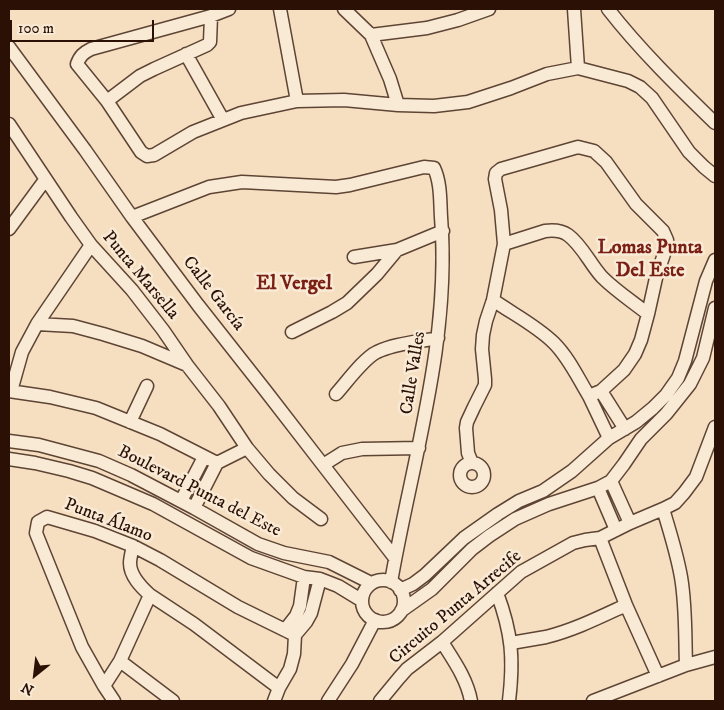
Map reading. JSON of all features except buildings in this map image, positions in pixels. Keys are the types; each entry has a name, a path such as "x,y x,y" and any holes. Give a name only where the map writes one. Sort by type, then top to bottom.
{"street":[{"path":"229,9 212,16 91,50 83,53 79,58 78,64 107,101 140,152 147,156 154,155 193,132 241,113 297,101 344,100 434,106 468,102 546,74 578,68 628,81 640,87 652,98 689,152 715,176"},
{"path":"280,9 297,101"},
{"path":"344,9 371,36 390,79 398,105"},
{"path":"371,36 427,28 489,9"},
{"path":"574,9 578,68"},
{"path":"608,9 627,33 669,78 715,123"},
{"path":"107,101 140,76 207,45 210,42 212,16"},
{"name":"Calle García","path":"9,47 198,305 395,558"},
{"path":"186,54 223,120"},
{"name":"Punta Marsella","path":"9,124 45,180 91,245 132,290 219,406 247,448 293,498 321,519"},
{"path":"472,463 468,453 466,428 467,422 485,386 482,349 486,321 493,300 504,244 501,210 495,179 496,173 501,169 578,147 594,151 606,162 636,204 663,231 667,240 641,340 634,354 624,370 601,391 589,396"},
{"name":"Calle Valles","path":"132,217 209,187 242,182 336,187 424,167 434,168 438,177 442,231 442,282 438,338 419,448 395,558 396,586"},
{"path":"9,229 45,180"},
{"path":"354,257 397,250 442,231"},
{"path":"504,244 545,231 560,231 568,235 578,245 590,263 607,282 648,314"},
{"path":"91,245 37,324 22,352 10,391 50,397 96,408 160,434 217,462"},
{"path":"292,332 347,303 377,274 397,250"},
{"path":"396,586 413,584 464,538 512,506 553,485 609,438 636,422 666,395 678,378 685,361 706,281 715,260"},
{"path":"493,300 539,330 554,343 589,396 609,438"},
{"path":"401,611 403,597 396,586 384,580 371,583 364,590 361,600 368,616 382,622 390,621 432,589 472,550 515,519 549,504 598,488 611,481 641,439 666,414 690,384 703,358 714,310 699,310"},
{"path":"37,324 73,326 104,334 142,346 187,365"},
{"path":"336,394 376,352 398,345 438,338"},
{"path":"130,422 147,386"},
{"path":"601,391 625,429"},
{"name":"Circuito Punta Arrecife","path":"380,701 403,673 442,642 521,572 573,543 600,538 675,503 696,478 715,427"},
{"name":"Boulevard Punta del Este","path":"9,441 39,445 99,461 181,501 258,544 284,553 329,562 371,583"},
{"path":"194,508 217,462 247,448"},
{"path":"322,465 342,453 362,449 419,448"},
{"path":"181,501 204,457"},
{"name":"Boulevard Punta del Este","path":"9,459 35,463 92,478 153,504 251,558 304,577 338,586 361,600"},
{"path":"92,478 99,461"},
{"path":"611,481 630,523"},
{"path":"598,488 616,530"},
{"path":"664,509 681,576 684,598 686,665"},
{"name":"Punta Álamo","path":"114,701 82,647 36,533 38,522 47,517 133,546 238,607 290,632"},
{"path":"600,538 626,605 658,676"},
{"path":"133,546 130,564 134,578 150,595 194,624 279,688"},
{"path":"274,701 290,669 294,654 290,632 300,606 304,577"},
{"path":"290,632 306,622 311,613 320,580"},
{"path":"497,593 511,643 512,664 509,701"},
{"path":"104,686 120,661 150,595"},
{"path":"511,643 546,637 565,631 626,605"},
{"path":"328,701 352,664 375,620"},
{"path":"442,642 461,673 469,691 470,701"},
{"path":"593,701 686,665 715,657"},
{"path":"120,661 173,701"}],"district":[{"name":"Lomas Punta Del Este","path":"650,260"},
{"name":"El Vergel","path":"294,285"}]}
